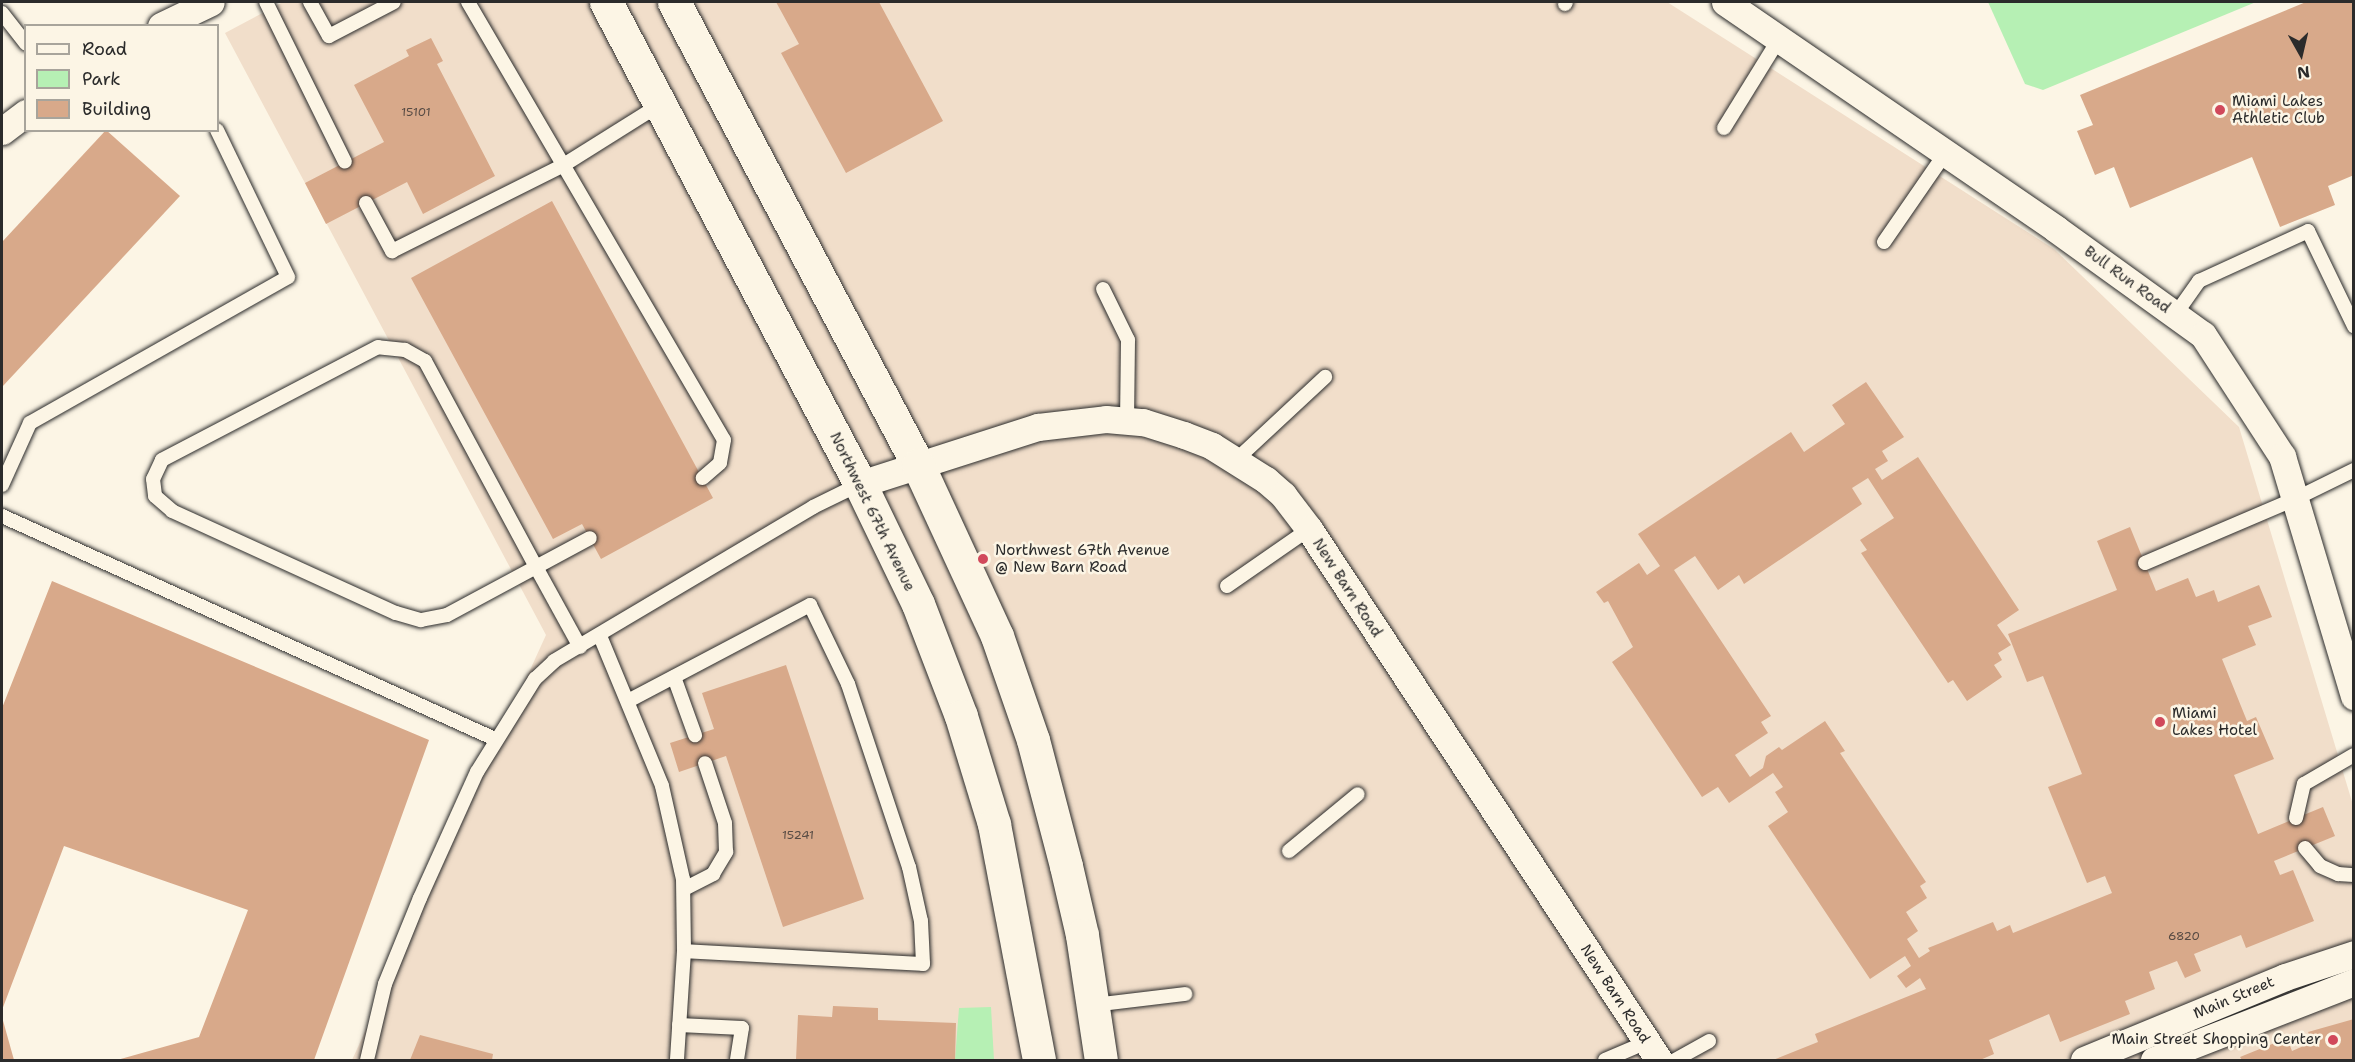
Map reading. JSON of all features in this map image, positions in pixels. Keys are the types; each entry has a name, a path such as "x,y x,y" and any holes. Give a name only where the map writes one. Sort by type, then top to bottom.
{"main road":[{"name":"Northwest 67th Avenue","path":"606,2 860,484 918,604 961,716 994,824 1039,1060"},
{"path":"674,2 918,465 997,636 1033,740 1082,935 1101,1060"}],"street":[{"path":"166,24 211,2"},
{"name":"Bull Run Road","path":"1725,2 1944,155 2056,229 2203,335 2282,456 2354,696"},
{"path":"2,131 24,114"},
{"name":"New Barn Road","path":"860,484 1038,427 1127,419 1185,435 1236,460 1283,495 1309,529 1653,1051"},
{"name":"Main Street","path":"2084,1060 2285,977 2354,954"},
{"name":"Main Street","path":"2154,1060 2354,982"}],"lane":[{"path":"266,2 345,162"},
{"path":"310,2 329,36 394,2"},
{"path":"468,2 724,440 720,463 703,478"},
{"path":"2,13 24,41"},
{"path":"1724,128 1779,39"},
{"path":"366,203 392,251 562,166 661,105"},
{"path":"2,485 30,423 288,277 218,132"},
{"path":"1884,242 1944,155"},
{"path":"2175,315 2199,281 2308,231 2354,327"},
{"path":"1103,289 1128,340 1127,419"},
{"path":"580,647 536,567 425,362 405,350 378,347 162,460 153,479 155,496 172,511 396,614 421,620 447,615 536,567 590,538"},
{"path":"1236,460 1325,377"},
{"path":"2145,563 2295,499 2354,470"},
{"path":"367,1060 388,975 472,781 495,739 544,668 813,507 860,484"},
{"path":"2,516 495,739"},
{"path":"1227,586 1309,529"},
{"path":"628,701 810,605 848,684 909,867 921,921 923,964 684,951"},
{"path":"600,636 662,786 684,890 684,951 677,1060"},
{"path":"674,677 695,735"},
{"path":"2296,818 2304,784 2354,755"},
{"path":"684,890 713,874 726,852 725,823 705,763"},
{"path":"1289,851 1358,794"},
{"path":"2306,849 2320,866 2338,874 2354,874"},
{"path":"1093,1005 1185,994"},
{"path":"679,1025 742,1028 737,1060"},
{"path":"1675,1060 1709,1041"},
{"path":"1605,1060 1653,1051"}],"shaded area":[{"path":"283,2 1667,2 2054,249 2239,427 2353,805 2353,1060 352,1060 546,635 225,33"}],"green space":[{"path":"1988,2 2256,2 2043,90 2025,84"},
{"path":"991,1007 994,1060 955,1060 959,1008"}],"building":[{"path":"776,2 879,2 943,121 846,173 781,53 799,44"},
{"name":"Miami Lakes Athletic Club","path":"2306,2 2354,2 2354,175 2328,186 2335,205 2280,227 2252,157 2130,208 2114,167 2095,175 2077,131 2093,125 2080,95"},
{"path":"431,38 443,61 437,64 495,176 423,214 407,182 326,224 305,183 384,142 354,85 409,56 406,50"},
{"path":"104,132 108,132 180,196 2,387 2,242"},
{"path":"552,201 713,498 601,559 582,524 553,539 411,278"},
{"name":"Miami Lakes Hotel","path":"1866,382 1904,437 1882,451 1888,461 1875,469 1882,480 1918,457 2019,610 1997,625 2011,645 1998,653 2002,660 1994,665 2002,677 1967,701 1953,680 1948,683 1861,553 1867,550 1860,540 1894,518 1868,478 1852,488 1862,504 1744,584 1739,575 1718,590 1695,556 1674,570 1771,716 1761,722 1768,733 1735,755 1750,777 1763,768 1766,756 1779,747 1782,750 1825,721 1845,751 1840,753 1926,882 1920,886 1927,898 1906,912 1918,931 1907,939 1919,958 1930,951 1928,948 1993,922 1997,931 2010,925 2013,933 2112,893 2105,876 2087,883 2048,787 2082,774 2043,676 2027,682 2008,634 2117,590 2097,541 2130,527 2156,591 2188,578 2196,597 2214,590 2218,602 2259,585 2272,617 2248,626 2256,645 2222,659 2247,721 2256,717 2274,759 2234,775 2258,834 2323,807 2335,836 2274,861 2280,875 2293,870 2314,921 2246,948 2241,935 2194,954 2201,971 2185,978 2177,961 2149,972 2155,989 2125,1001 2130,1014 2060,1042 2049,1014 1989,1040 1994,1054 1980,1060 1773,1060 1818,1042 1815,1034 1926,989 1920,978 1906,988 1897,976 1911,966 1905,956 1870,979 1768,826 1788,812 1775,792 1783,787 1773,773 1729,803 1718,787 1702,797 1612,662 1633,647 1608,601 1604,603 1596,592 1639,563 1647,575 1660,566 1638,534 1791,432 1804,452 1845,424 1832,405"},
{"path":"52,581 429,740 314,1060 117,1060 199,1037 248,910 64,846 2,1010 2,708"},
{"path":"786,665 864,899 783,927 726,756 679,772 670,743 714,729 702,693"},
{"path":"833,1006 878,1008 878,1020 956,1023 955,1060 796,1060 798,1015 832,1017"},
{"path":"2,1017 14,1060 2,1060"},
{"name":"Main Street Shopping Center","path":"2354,1019 2354,1060 2242,1060 2240,1057 2287,1038 2292,1051 2313,1042 2308,1032"},
{"path":"420,1035 493,1054 492,1060 410,1060"}],"place":[{"name":"Miami Lakes Athletic Club","path":"2220,110"},
{"name":"Northwest 67th Avenue @ New Barn Road","path":"983,559"},
{"name":"Miami Lakes Hotel","path":"2160,722"},
{"name":"Main Street Shopping Center","path":"2333,1040"}]}
